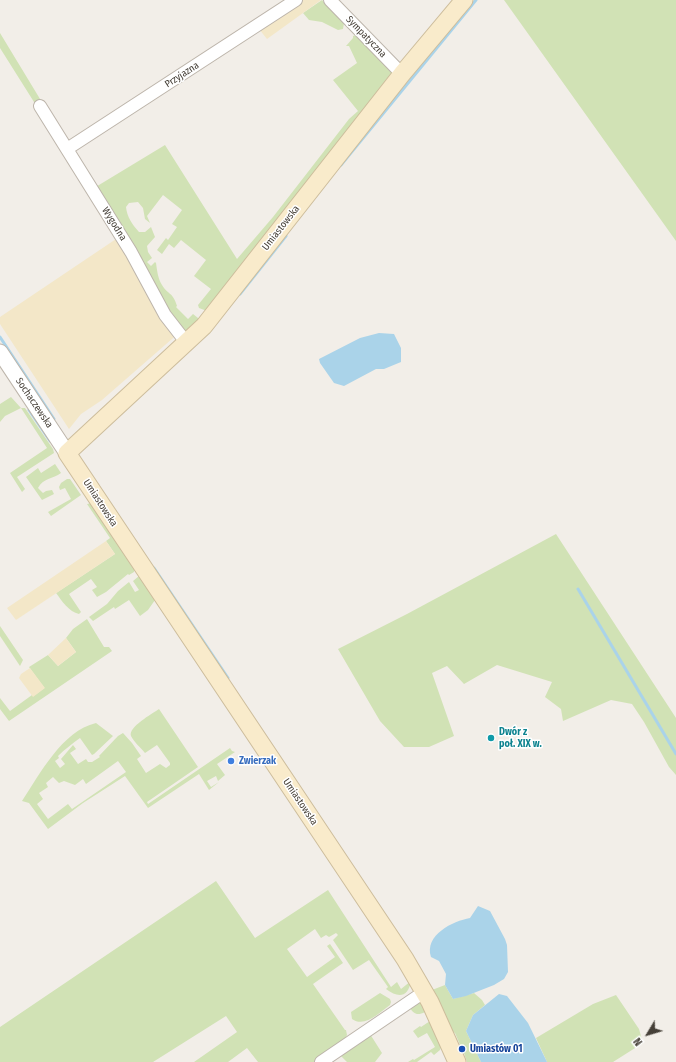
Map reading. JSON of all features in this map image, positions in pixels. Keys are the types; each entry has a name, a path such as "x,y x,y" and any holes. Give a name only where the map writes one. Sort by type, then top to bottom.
{"main road":[{"name":"Umiastowska","path":"457,1062 424,992 405,959 67,453 204,326 402,74 464,0"}],"street":[{"name":"Przyjazna","path":"67,149 296,0"},
{"name":"Sympatyczna","path":"330,0 402,74"},
{"name":"Wygodna","path":"40,106 131,252 165,315 186,342"},
{"name":"Sochaczewska","path":"0,352 67,453"},
{"path":"321,1062 424,992"}],"green space":[{"path":"322,0 344,23 343,29 338,30 322,22 309,20 303,13"},
{"path":"504,0 676,0 676,241"},
{"path":"0,33 94,188 165,145 237,259 273,217 349,119 358,111 333,80 357,63 349,46 346,46 353,36 356,35 394,72 207,311 199,308 198,305 211,289 194,276 206,260 181,240 174,248 169,244 162,254 157,250 166,238 168,240 177,227 172,224 182,210 163,195 147,216 150,223 145,219 143,208 138,202 129,203 126,207 134,226 139,232 145,232 151,227 155,237 147,246 148,252 152,258 147,262 151,266 155,262 156,263 161,283 174,298 176,307 188,319 193,314 198,318 199,322 184,333 119,237 0,48"},
{"path":"11,397 21,408 5,416 0,422 0,404"},
{"path":"21,408 25,408 53,449 54,453 17,477 25,489 22,492 10,473 47,448"},
{"path":"55,464 61,473 45,480 38,488 43,493 52,490 54,494 42,500 26,477 38,468 41,473"},
{"path":"67,479 70,479 81,495 51,516 48,512 71,499 65,488 60,490 59,487 61,483"},
{"path":"92,503 135,568 134,572 129,575 128,574 106,592 97,597 92,590 97,587 91,579 69,594 81,612 79,614 69,609 56,593 115,554 106,541 110,538 87,504"},
{"path":"556,534 676,718 676,775 669,767 644,722 632,704 611,700 563,721 561,709 545,697 552,682 497,665 464,684 447,666 432,673 454,736 429,747 404,747 380,721 338,649 407,614"},
{"path":"139,576 143,578 155,600 148,610 140,616 129,600 115,609 114,607 93,621 89,617 107,604 118,591 129,582 135,592 139,590 133,581"},
{"path":"87,619 104,647 109,647 112,651 9,721 0,709 0,698 10,711 44,688 29,667 48,655 58,666 76,652 66,638 73,629"},
{"path":"0,626 23,660 20,666 0,636"},
{"path":"159,709 198,767 147,802 148,804 230,748 235,752 217,764 225,775 218,781 216,776 207,781 211,787 219,782 209,790 199,774 148,808 125,776 83,803 48,829 29,803 22,801 44,767 62,744 84,728 96,723 113,736 92,755 80,738 58,756 59,758 55,761 60,768 65,764 61,759 73,745 76,749 70,753 78,764 86,759 88,762 92,762 100,757 99,756 118,736 123,733 141,756 137,759 146,773 160,764 166,768 170,765 170,763 157,745 145,753 131,736 131,732 137,725","holes":["118,761 126,772 72,809 68,804 48,819 37,804 43,799 39,793 48,787 46,783 53,777 59,783 64,781 75,785 83,779 86,784"]},
{"path":"216,881 255,938 328,890 391,987 397,982 401,989 411,981 408,991 402,995 398,995 386,989 388,987 369,960 353,970 333,940 338,935 336,933 329,937 326,935 321,938 315,929 287,949 307,977 335,957 327,946 330,944 343,963 313,984 346,1030 347,1035 344,1040 314,1062 258,1062 247,1048 228,1062 194,1062 237,1032 226,1016 153,1062 0,1062 0,1027"},
{"path":"445,985 453,999 474,993 485,1005 473,1015 466,1031 481,1062 467,1062 455,1033 451,1031 432,990"},
{"path":"380,993 390,999 390,1005 367,1021 362,1022 352,1019 351,1012"},
{"path":"616,995 639,1029 643,1043 613,1062 547,1062 536,1038 593,1004"},
{"path":"420,1002 423,1003 442,1045 440,1050 434,1055 431,1052 417,1062 408,1062 435,1047 427,1033 418,1038 413,1031 430,1021 425,1012 416,1014 409,1007"},
{"path":"370,1034 382,1053 375,1062 347,1062 341,1056"}],"sand":[{"path":"293,0 321,0 267,39 255,24"},
{"path":"119,237 180,332 102,400 81,414 69,429 0,324 0,317"},
{"path":"106,541 115,554 16,620 7,608"},
{"path":"66,638 76,652 58,666 48,655"},
{"path":"30,668 45,688 33,697 19,678 21,674"}],"water":[{"path":"379,333 394,334 401,348 401,362 384,369 376,369 344,386 334,383 320,363 319,359 360,338"},
{"path":"478,906 490,911 505,939 507,945 508,972 504,979 494,985 466,996 453,999 445,985 446,974 439,961 431,957 430,949 432,942 442,930 456,922 470,918"},
{"path":"499,994 507,996 528,1023 547,1062 481,1062 466,1031 473,1015"}],"waterway":[{"path":"341,165 476,0"},
{"path":"240,294 286,236"},
{"path":"0,337 54,419"},
{"path":"29,410 50,441"},
{"path":"154,568 228,678"},
{"path":"578,589 676,754"}],"place":[{"name":"Dwór z poł. XIX w.","path":"491,738"},
{"name":"Zwierzak","path":"231,761"},
{"name":"Umiastów 01","path":"462,1049"}]}
